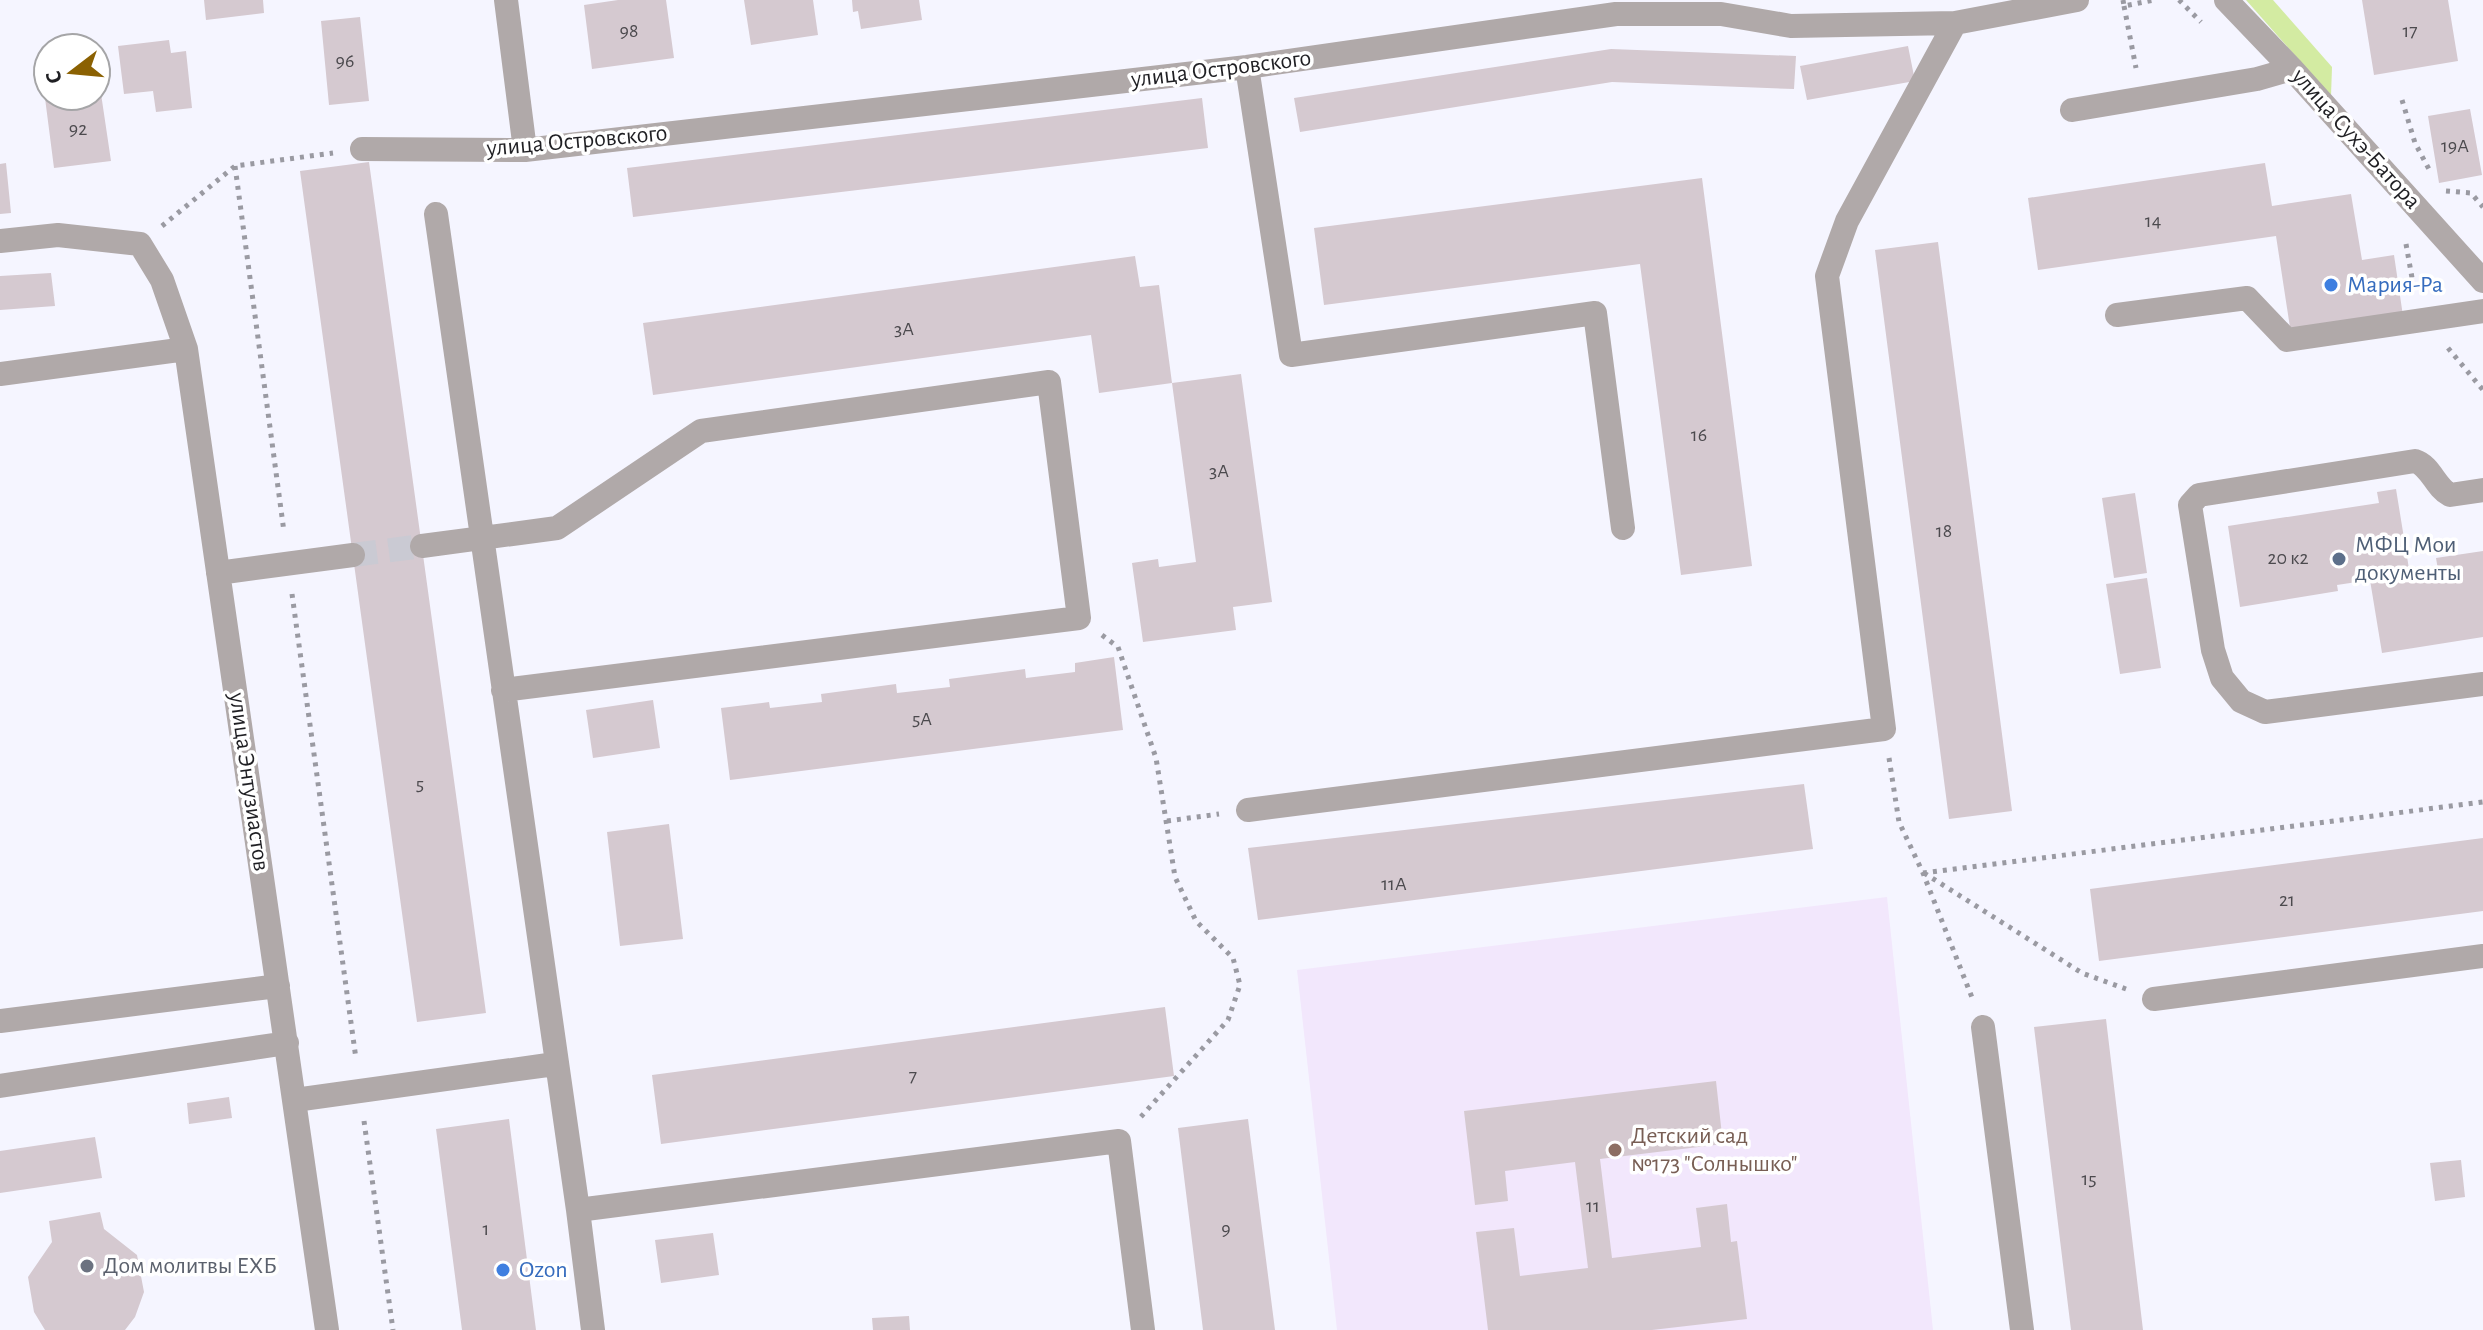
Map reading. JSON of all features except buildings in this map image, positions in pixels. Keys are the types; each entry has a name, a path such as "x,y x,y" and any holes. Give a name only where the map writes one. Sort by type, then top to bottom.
{"street":[{"path":"506,0 525,150"},
{"name":"улица Островского","path":"362,149 525,150 1247,67 1616,14 1720,7 1791,26 1955,23 2077,0"},
{"name":"улица Сухэ-Батора","path":"2226,0 2483,281"},
{"path":"1248,810 1884,729 1827,276 1847,221 1955,23"},
{"path":"1247,67 1291,355 1595,313 1623,528"},
{"path":"2072,110 2257,79 2292,69"},
{"path":"436,214 593,1330"},
{"path":"0,241 58,235 140,244"},
{"name":"улица Энтузиастов","path":"140,244 162,280 186,349 327,1330"},
{"path":"2117,315 2247,298 2287,340 2483,311"},
{"path":"0,374 186,349"},
{"path":"422,546 557,528 701,431 1049,382 1079,618 503,690"},
{"path":"2483,490 2450,495 2441,489 2423,464 2415,461 2199,495 2190,505 2213,650 2222,678 2241,701 2265,712 2483,684"},
{"path":"218,573 353,555"},
{"path":"2154,999 2483,956"},
{"path":"0,1021 278,986"},
{"path":"1983,1027 2022,1330"},
{"path":"0,1086 287,1043"},
{"path":"295,1100 555,1064"},
{"path":"578,1210 1119,1141 1143,1330"}],"path":[{"path":"2142,98 2124,3 2154,0"},
{"path":"2179,0 2201,23"},
{"path":"2402,100 2415,143 2434,179"},
{"path":"140,244 235,166 362,149"},
{"path":"235,166 393,1330"},
{"path":"2440,191 2471,193 2483,207"},
{"path":"2406,244 2417,310 2483,390"},
{"path":"1079,618 1118,647 1156,758 1175,877 1196,921 1233,958 1240,985 1228,1020 1119,1141"},
{"path":"1884,729 1899,822 1923,873 1983,1027"},
{"path":"1923,873 2483,802"},
{"path":"1167,821 1248,810"},
{"path":"1923,873 2082,973 2154,999"}],"shaded area":[{"name":"Детский сад №173 \"Солнышко\"","path":"1887,897 1933,1330 1337,1330 1297,970"}],"green space":[{"path":"2246,0 2273,0 2332,67 2331,96"}],"tunnel":[{"path":"353,555 422,546"}],"place":[{"name":"Мария-Ра","path":"2331,285"},
{"name":"МФЦ Мои документы","path":"2339,559"},
{"name":"Детский сад №173 \"Солнышко\"","path":"1615,1150"},
{"name":"Дом молитвы ЕХБ","path":"87,1266"},
{"name":"Ozon","path":"503,1270"}]}
